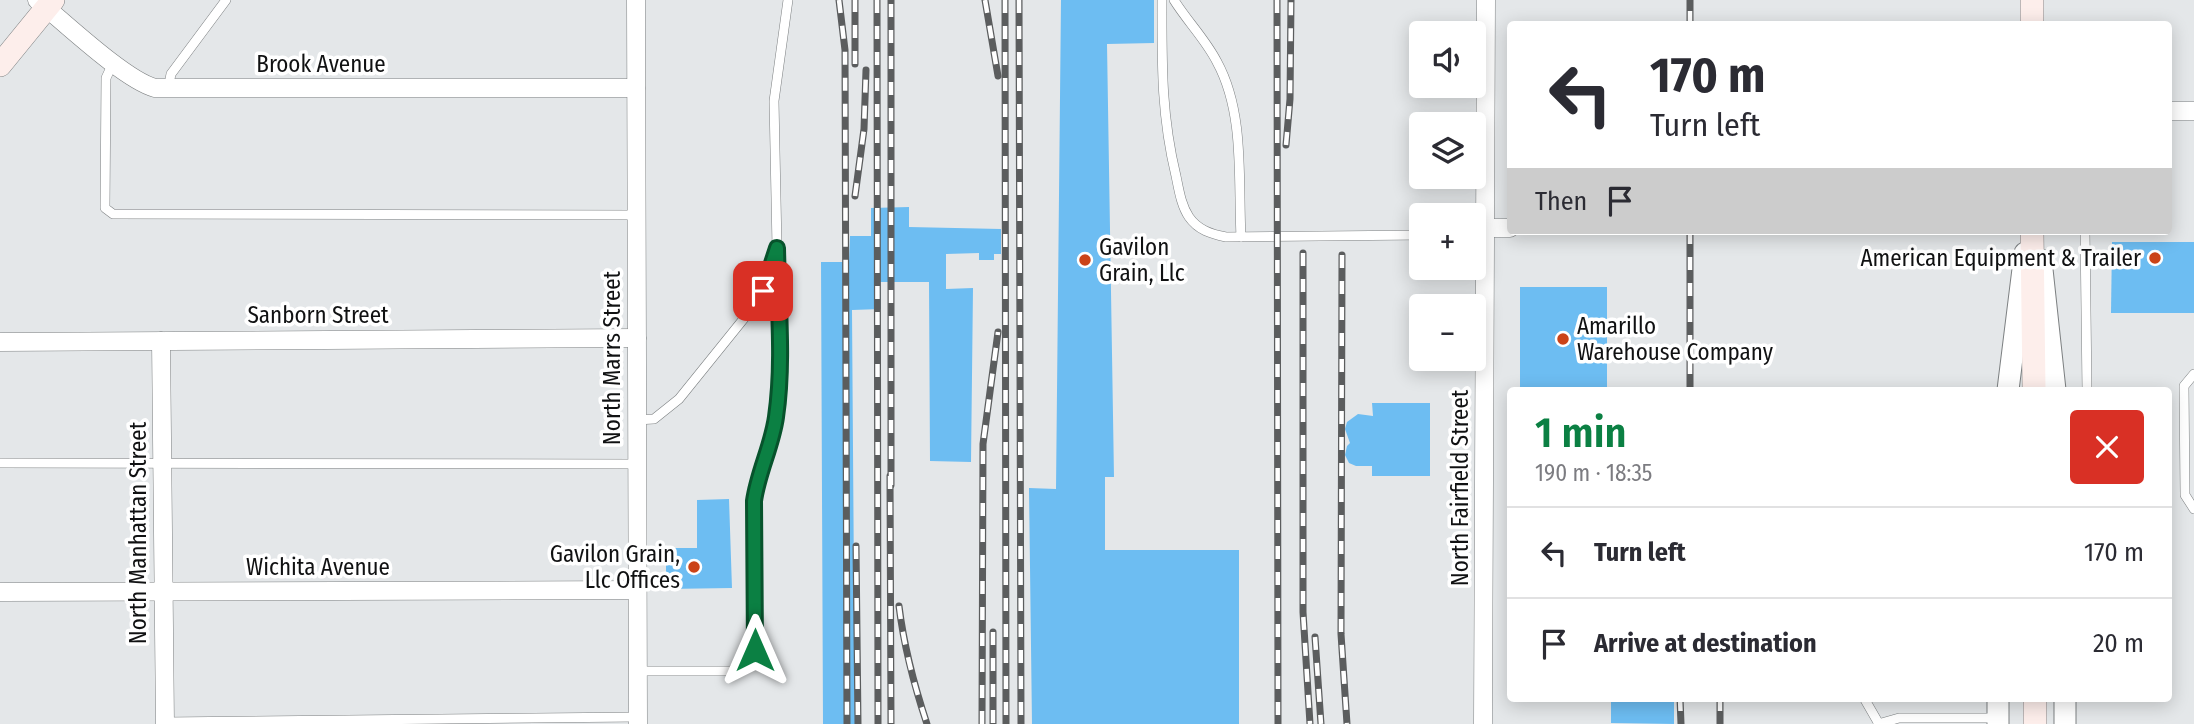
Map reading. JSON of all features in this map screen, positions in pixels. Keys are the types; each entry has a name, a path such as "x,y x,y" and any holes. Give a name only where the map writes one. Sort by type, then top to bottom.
{"main road":[{"path":"2032,0 2032,21"},
{"path":"0,65 46,3"},
{"path":"2032,235 2034,387"},
{"path":"2035,702 2035,724"}],"street":[{"name":"North Marrs Street","path":"636,0 638,720"},
{"name":"North Fairfield Street","path":"1481,203 1486,0"},
{"name":"Brook Avenue","path":"46,3 113,63 146,86 168,89 636,88"},
{"path":"2172,111 2194,111"},
{"path":"1486,230 1507,228"},
{"path":"2008,387 2025,245 2030,235"},
{"path":"2034,235 2039,244 2055,387"},
{"name":"North Fairfield Street","path":"1480,280 1483,724"},
{"name":"Sanborn Street","path":"0,342 637,338"},
{"name":"North Manhattan Street","path":"161,341 165,723"},
{"name":"Wichita Avenue","path":"0,592 637,590"},
{"path":"2065,702 2065,724"}],"lane":[{"path":"168,89 171,74 226,0"},
{"path":"637,671 730,671 750,662 755,650 754,501 776,421 779,392 774,101 788,0"},
{"path":"1162,0 1163,100 1168,143 1182,203 1199,228 1212,234 1241,237 1409,235"},
{"path":"1174,0 1218,62 1231,99 1236,136 1241,237"},
{"path":"113,63 106,78 105,208 113,214 636,215"},
{"path":"2085,235 2087,387"},
{"path":"636,420 654,419 663,414 712,359 763,291 777,248"},
{"path":"2194,374 2184,386 2185,495 2194,509"},
{"path":"0,463 636,464"},
{"path":"1866,702 1879,724 1899,718 1998,714"},
{"path":"165,723 638,720"}],"building":[{"path":"1061,0 1154,0 1154,43 1107,44 1114,477 1105,477 1105,550 1239,550 1239,724 1032,724 1029,488 1056,489"},
{"path":"909,207 909,227 1001,229 1001,254 994,254 994,260 979,260 979,253 946,254 946,289 973,288 971,462 930,461 929,282 880,282 881,309 852,310 855,724 823,724 821,262 849,262 850,236 871,236 871,208"},
{"path":"2112,242 2194,242 2194,313 2111,313"},
{"name":"Amarillo Warehouse Company","path":"1520,287 1607,287 1607,387 1520,387"},
{"path":"1372,403 1430,403 1430,476 1372,476 1372,466 1349,463 1345,455 1350,443 1345,429 1347,422 1358,414 1373,416"},
{"path":"729,499 732,588 666,589 666,548 697,548 697,500"},
{"path":"1611,702 1674,702 1674,724 1611,723"}],"railway":[{"path":"839,0 845,50 847,724"},
{"path":"855,0 855,64"},
{"path":"877,0 878,724"},
{"path":"891,0 891,485"},
{"path":"985,0 998,76"},
{"path":"1005,0 1006,724"},
{"path":"1019,0 1021,724"},
{"path":"1277,0 1278,724"},
{"path":"1286,145 1290,99 1291,0"},
{"path":"1690,0 1690,21"},
{"path":"855,196 864,129 866,70"},
{"path":"1690,235 1690,387"},
{"path":"1303,253 1303,612 1310,724"},
{"path":"1342,255 1341,634 1347,724"},
{"path":"982,724 983,444 998,332"},
{"path":"890,476 891,724"},
{"path":"856,546 858,724"},
{"path":"899,606 910,666 927,724"},
{"path":"993,632 993,724"},
{"path":"1315,637 1321,724"},
{"path":"1680,702 1681,724"},
{"path":"1720,702 1720,724"}],"place":[{"name":"American Equipment & Trailer","path":"2155,258"},
{"name":"Gavilon Grain, Llc","path":"1085,260"},
{"name":"Amarillo Warehouse Company","path":"1563,339"},
{"name":"Gavilon Grain, Llc Offices","path":"694,567"}],"route":[{"path":"755,650 754,501 776,421 779,392 777,248 763,291"}]}
